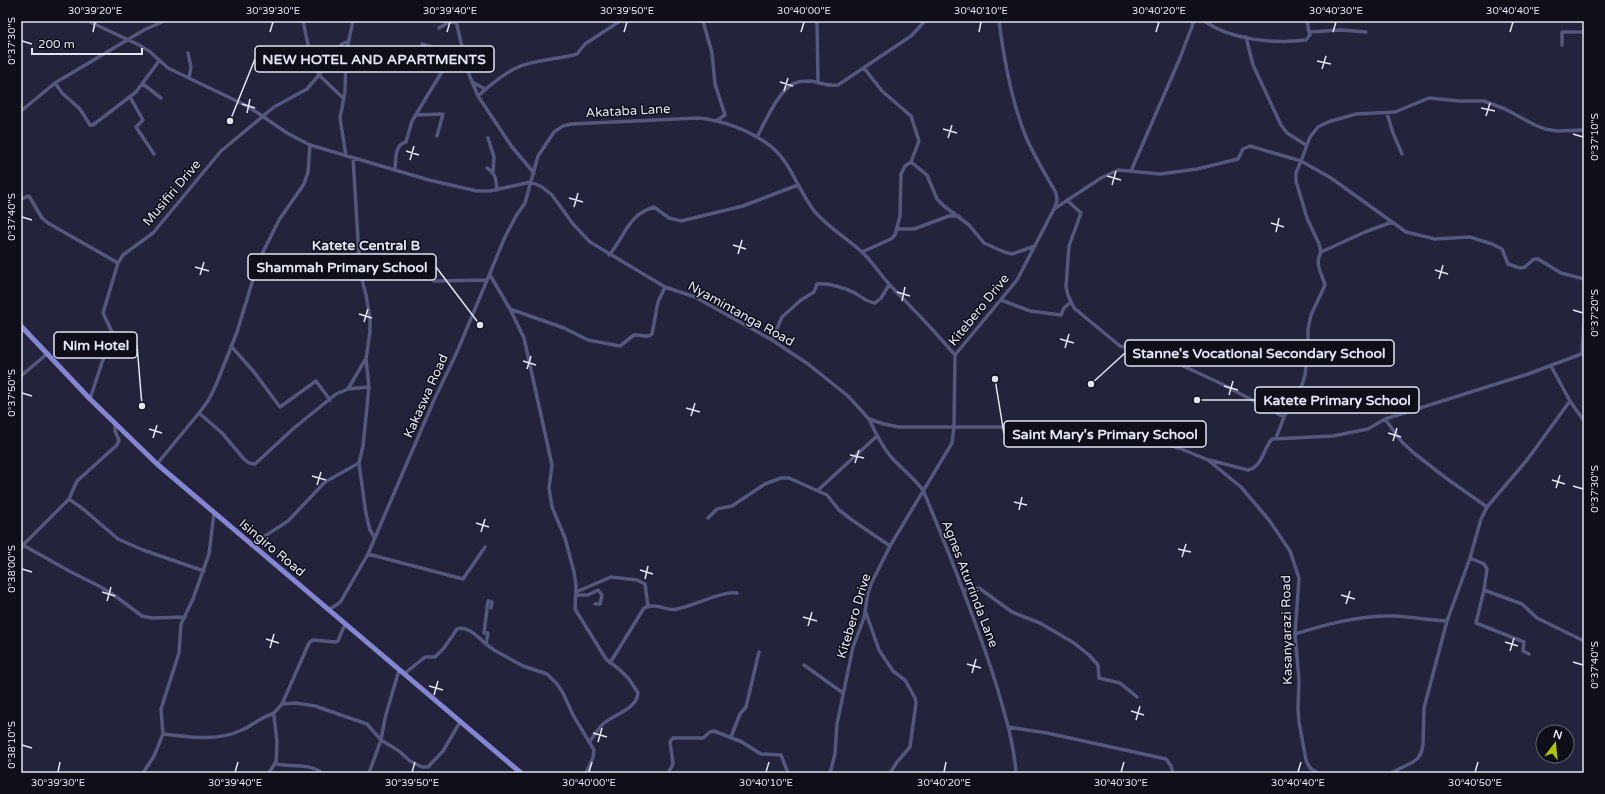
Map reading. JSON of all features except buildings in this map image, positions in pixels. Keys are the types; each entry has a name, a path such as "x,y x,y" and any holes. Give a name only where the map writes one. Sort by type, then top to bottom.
{"main road":[{"name":"Isingiro Road","path":"21,326 90,399 157,464 521,773"}],"street":[{"path":"88,21 149,51 168,68 249,107 292,136 310,145 429,180 477,192 497,190 531,182"},
{"path":"21,110 55,83 155,23 164,21"},
{"path":"303,21 310,54 318,75 343,98"},
{"path":"346,156 340,118 345,92 345,66 348,41 353,21"},
{"path":"478,96 485,89 517,68 541,61 577,54 585,44 620,21"},
{"path":"703,21 712,53 715,84 725,115 716,121"},
{"path":"817,21 818,83"},
{"path":"757,136 786,88 795,83 811,81 838,86 911,36 924,21"},
{"name":"Kitebero Drive","path":"830,773 836,754 836,730 853,647 866,613 868,593 872,582 890,546 952,443 954,427 955,355 1017,280 1054,209 1056,201 1056,193 1026,137 1009,83 1003,58 999,21"},
{"path":"1131,171 1180,58 1194,21"},
{"path":"1204,21 1216,28 1246,37 1278,41 1299,41 1308,39 1310,35 1307,21"},
{"path":"440,28 449,22 456,22 471,81 478,96 512,146 534,173"},
{"path":"1309,32 1341,30 1366,32"},
{"path":"1562,45 1562,32 1584,32"},
{"path":"1246,37 1253,65 1280,125 1287,133 1306,145"},
{"name":"Musifiri Drive","path":"90,399 112,332 102,314 118,262 130,250 153,233 221,151 274,107 307,89 336,50 348,41"},
{"path":"422,44 437,48 448,57"},
{"path":"395,170 396,151 403,143 406,142 412,121 443,70 444,62 450,52 462,47"},
{"path":"188,53 191,67 189,78"},
{"path":"55,83 62,93 80,109 90,125 96,123 130,97 143,84 159,60"},
{"path":"862,252 891,239 897,229 901,199 901,174 905,166 911,162 919,141 911,116 882,91 864,68"},
{"path":"471,81 485,89"},
{"path":"143,84 161,98"},
{"path":"130,97 143,120 136,128 154,154"},
{"path":"1321,252 1307,218 1296,181 1296,173 1310,137 1318,127 1328,122 1356,114 1387,113 1402,110 1429,98 1479,101 1494,104 1545,129 1557,131 1584,130"},
{"path":"1387,113 1392,133 1402,154"},
{"path":"416,115 443,114 437,136"},
{"name":"Akataba Lane","path":"531,182 538,156 554,132 563,126 698,118 716,121 757,136 779,155 794,175 798,185 815,211 836,232 862,252 889,284 955,355"},
{"path":"488,138 494,157 493,172"},
{"path":"157,464 208,401 216,385 238,332 259,260 279,220 304,184 308,172 310,145"},
{"path":"1054,209 1109,173 1118,170 1160,174 1197,169 1238,159 1243,149 1250,146 1301,161 1331,178 1406,232 1435,239 1470,237 1478,239 1502,249 1506,260 1512,266 1520,268 1525,267 1534,259 1538,259 1561,273 1584,279"},
{"path":"353,158 360,272 370,319 370,332 366,359 369,387 363,446 359,463 366,514 370,530 375,538"},
{"path":"911,162 927,176 938,199 944,206 969,225 984,243 1012,254 1035,246"},
{"path":"487,168 493,172 496,178 497,190"},
{"name":"Nyamintanga Road","path":"531,182 542,187 552,195 572,224 590,242 609,255 665,287 695,297 772,340 808,364 848,396 869,419"},
{"name":"Kakaswa Road","path":"328,610 341,601 368,554 434,400 457,352 505,237 525,203 531,182"},
{"path":"609,255 632,221 650,208 654,207 669,218 681,221 743,206 798,185"},
{"path":"21,199 29,196 42,218 48,223 118,262"},
{"path":"1068,201 1081,213 1069,246 1066,287 1074,308 1120,346 1129,349 1144,349 1151,351 1222,384 1284,417"},
{"path":"897,229 914,229 949,216 959,216"},
{"path":"1276,438 1284,417 1302,384 1305,375 1308,348 1308,329 1311,315 1325,285 1317,264 1317,258 1321,252 1365,232 1392,222"},
{"path":"408,261 430,261 434,281 487,280"},
{"path":"490,275 510,309 524,338 552,465 549,484 551,504 569,551 576,593 575,609 603,655 629,679 637,690 638,697 628,707 602,726 589,742"},
{"path":"772,340 782,316 801,300 814,292 817,284 842,288 854,293 868,302 875,303 881,298 889,284"},
{"path":"510,309 564,328 588,340 620,346 634,335 646,337 652,334 658,302 665,287"},
{"path":"1001,300 1030,311 1061,315 1064,308 1071,302"},
{"path":"1208,460 1225,463 1240,469 1248,470 1254,468 1260,462 1270,441 1276,438 1333,436 1368,429 1386,419 1551,366 1583,354 1584,320"},
{"path":"231,346 254,372 280,407 316,381 330,400"},
{"path":"21,376 48,353"},
{"path":"348,389 366,359"},
{"path":"1551,366 1570,401 1584,421"},
{"path":"199,413 222,433 244,459 253,464 294,428 330,400 348,389 369,387"},
{"path":"1391,773 1413,762 1421,753 1423,745 1424,708 1446,621 1470,558 1487,507 1527,460 1570,401"},
{"path":"869,419 899,427 954,427"},
{"name":"Agnes Aturrinda Lane","path":"869,419 877,436 890,456 923,490 964,590 990,665 1015,754 1016,773"},
{"path":"1386,419 1402,442 1415,454 1487,507"},
{"path":"115,423 115,431 119,440 117,445 77,480 69,499 22,546 99,586 114,595 142,616 152,618 185,617"},
{"name":"Kasanyarazi Road","path":"954,427 1023,427 1058,432 1125,436 1151,440 1179,448 1208,460 1240,487 1269,520 1290,551 1299,578 1295,634 1299,680 1298,709 1306,760 1310,768 1317,773"},
{"path":"818,490 877,436"},
{"path":"251,545 288,521 325,482 359,463"},
{"path":"708,518 717,509 732,506 765,484 781,478 789,478 827,495 839,510 890,546"},
{"path":"69,499 118,539 143,550 204,571"},
{"path":"143,773 154,756 163,734 161,709 179,653 179,629 204,571 212,541 214,513"},
{"path":"368,554 463,579 485,547"},
{"path":"1470,558 1486,566 1487,569 1477,624 1524,642 1523,651 1529,654"},
{"path":"576,593 610,577 638,580 646,584 648,606"},
{"path":"964,590 979,588 1012,612 1040,623 1074,643 1089,655 1098,665 1099,678 1120,683 1137,696"},
{"path":"576,593 588,595 598,590 602,595 600,604 595,604"},
{"path":"1484,590 1522,604 1537,618 1584,641"},
{"path":"610,663 642,610 648,606 658,606 677,610 716,597 737,593"},
{"path":"486,644 488,633 484,633 488,601 492,602 491,608"},
{"path":"866,613 879,650 893,671 905,680 915,698 916,703 910,747 896,762 890,773"},
{"path":"1295,634 1320,626 1370,617 1394,616 1446,621"},
{"path":"163,734 213,738 223,737 248,728 266,716 273,714 282,704 311,641 336,642 338,641 345,624"},
{"path":"369,773 381,740 385,718 402,672 425,657 435,657 444,648 457,629 465,628 494,650 523,666 549,675 563,693 573,716 592,746 594,754 586,773"},
{"path":"731,737 740,714 746,707 759,652"},
{"path":"804,665 843,693"},
{"path":"282,704 296,703 315,706 367,724 381,740 400,751 416,765 425,768 428,767 443,751 460,722"},
{"path":"269,773 275,763 277,742 273,714"},
{"path":"1008,727 1048,733 1166,759 1171,766 1172,773"},
{"path":"668,773 673,764 670,742 673,738 703,738 710,732 714,731 731,737 761,754 781,755 788,773"},
{"path":"275,763 277,765 314,769 322,773"}],"place":[{"name":"NEW HOTEL AND APARTMENTS","path":"230,121"},
{"name":"Shammah Primary School","path":"480,325"},
{"name":"Saint Mary's Primary School","path":"995,379"},
{"name":"Stanne's Vocational Secondary School","path":"1091,384"},
{"name":"Katete Primary School","path":"1197,400"},
{"name":"Nim Hotel","path":"142,406"}],"district":[{"name":"Katete Central B","path":"366,245"}]}
